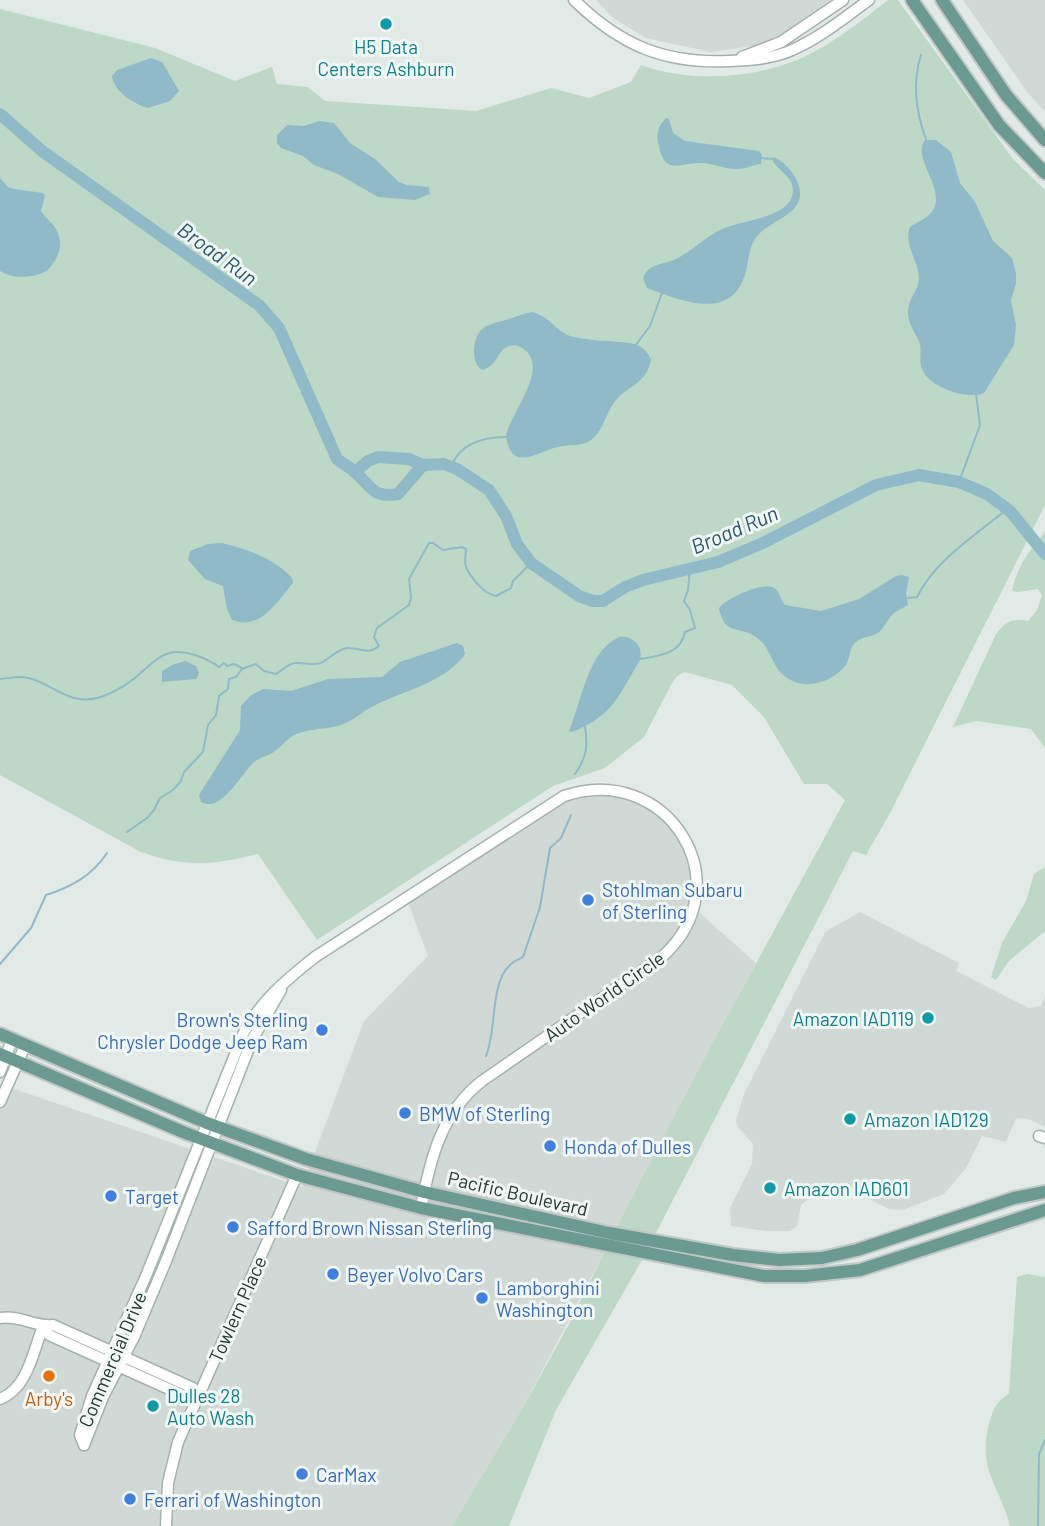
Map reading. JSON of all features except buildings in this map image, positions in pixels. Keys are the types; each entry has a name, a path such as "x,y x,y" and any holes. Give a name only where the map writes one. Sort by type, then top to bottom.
{"main road":[{"path":"912,0 999,125 1045,173"},
{"path":"942,0 1006,95 1045,140"},
{"name":"Pacific Boulevard","path":"6,1037 212,1125 306,1159 606,1238 654,1255 764,1276 844,1272 881,1264 1045,1210"},
{"name":"Pacific Boulevard","path":"8,1058 206,1141 297,1175 421,1209 606,1238 661,1242 758,1259 800,1261 851,1252 1014,1198 1045,1192"}],"street":[{"path":"574,0 607,30 646,50 680,59 728,61 759,60 796,49 869,0"},
{"path":"728,61 781,42 843,0"},
{"name":"Auto World Circle","path":"206,1141 251,1040 288,979 315,957 565,796 602,789 632,794 658,807 681,832 694,862 696,886 690,920 679,940 654,963 482,1081 464,1097 449,1116 438,1141 421,1209"},
{"path":"0,1102 8,1058 6,1037"},
{"path":"0,1072 8,1058 25,1046"},
{"name":"Commercial Drive","path":"116,1359 82,1422 80,1435 84,1445 116,1359 206,1141"},
{"name":"Towlern Place","path":"166,1526 166,1493 173,1459 297,1175"},
{"path":"0,1318 20,1317 43,1326 52,1325 116,1359 193,1388 198,1397"},
{"path":"0,1399 10,1395 21,1384 43,1326"}],"shaded area":[{"path":"596,0 831,0 781,35 753,46 710,52 646,38 613,18"},
{"path":"963,0 1045,0 1045,112 1027,92"},
{"path":"611,789 650,802 681,832 696,873 694,908 756,963 522,1409 452,1526 0,1526 0,1084 302,1187 364,1021 428,956 406,897 555,801"},
{"path":"860,912 959,963 956,971 1029,1008 1041,1006 1045,996 1045,1127 1028,1119 1016,1118 1006,1142 982,1136 966,1168 944,1194 903,1210 889,1209 851,1190 846,1197 830,1192 828,1195 809,1198 801,1205 797,1226 790,1231 731,1226 730,1208 752,1164 753,1144 737,1126 736,1121 743,1096 825,932"}],"green space":[{"path":"888,0 898,0 1013,159 1045,190 1045,505 889,815 866,855 853,851 642,1260 556,1410 509,1526 452,1526 569,1324 709,1050 845,800 827,784 804,784 764,717 732,685 685,672 677,676 672,683 644,737 605,768 553,786 317,940 258,854 227,861 198,863 155,856 139,851 0,775 0,9 155,48 235,81 272,67 277,84 308,87 325,101 476,111 551,88 589,98 631,82 641,65 660,71 702,76 765,70 804,57 826,45"},
{"path":"1045,532 1045,748 1031,729 976,721 953,727 996,634 1010,622 1028,621 1037,610 1042,595 1038,589 1012,591 1024,559"},
{"path":"1045,867 1045,931 1009,961 996,980 991,977 1002,943 1026,901 1034,874"},
{"path":"1027,1274 1045,1277 1045,1526 1010,1526 991,1477 986,1454 992,1414 998,1403 1009,1393 1017,1277"}],"water":[{"path":"151,58 162,62 179,91 170,101 148,108 125,96 116,87 112,76 117,70"},
{"path":"666,118 669,119 673,133 685,141 759,151 762,155 761,164 738,169 706,163 674,166 669,164 664,160 657,138"},
{"path":"319,121 334,123 350,143 375,159 399,182 429,187 430,194 415,200 378,197 338,174 314,165 303,156 281,148 277,143 277,135 287,125 304,126"},
{"path":"925,140 936,140 951,152 960,183 975,202 993,241 1012,258 1016,273 1011,300 1016,325 1014,345 984,393 977,395 950,391 927,377 921,364 920,344 909,318 909,304 919,279 908,233 910,227 929,215 935,207 936,197 923,157"},
{"path":"774,157 794,175 800,191 799,201 787,215 755,239 745,275 735,293 725,300 700,304 647,288 643,278 652,267 680,257 720,230 763,217 784,207 790,200 792,186 773,161"},
{"path":"0,178 8,187 43,193 45,196 41,211 56,229 60,241 57,257 47,271 23,277 0,271"},
{"path":"532,312 545,318 563,333 574,337 639,346 651,360 645,375 618,398 598,434 590,441 520,457 509,448 506,436 531,380 531,358 523,349 512,345 503,350 492,365 482,370 475,361 474,350 478,334 483,329"},
{"path":"222,543 269,560 292,578 293,583 281,598 267,613 251,622 232,620 223,586 205,579 188,560 190,551 208,544"},
{"path":"902,575 909,577 906,593 908,605 894,613 879,632 856,642 847,663 839,672 815,684 798,683 782,674 762,642 755,636 730,628 722,618 719,608 744,593 767,586 776,590 785,605 821,611 859,599"},
{"path":"619,637 636,642 640,650 640,660 614,703 606,711 586,726 569,731 593,665 608,644"},
{"path":"457,643 463,646 465,654 454,667 443,674 370,708 342,725 291,737 272,753 254,762 223,798 208,804 201,802 199,795 240,730 241,706 250,696 263,689 291,691 328,679 382,677 400,662"},
{"path":"185,661 196,666 199,673 196,679 162,682 162,671"}],"waterway":[{"path":"921,55 916,97 926,139"},
{"name":"Broad Run","path":"0,114 42,151 260,306 279,328 337,459 353,470 373,490 383,494 398,494 423,465"},
{"path":"760,158 774,159"},
{"path":"635,346 650,326 662,293"},
{"path":"959,482 980,425 976,394"},
{"path":"451,467 460,452 473,443 506,437"},
{"name":"Broad Run","path":"355,472 368,461 378,457 409,459 423,465 444,464 457,469 489,490 506,516 517,544 531,563 579,596 593,601 603,601 625,587 643,580 718,562 763,543 876,485 919,475 959,482 987,494 1010,511 1045,554"},
{"path":"908,598 917,597 934,571 945,560 1007,509"},
{"path":"127,832 147,818 160,798 173,790 181,781 184,772 203,752 208,725 216,715 219,696 228,689 229,679 236,677 242,669 256,664 264,671 276,674 292,664 323,662 347,648 367,651 375,649 379,646 374,637 377,628 409,605 409,579 429,543 443,550 462,547 466,549 465,565 471,576 483,589 496,596 511,588 513,581 531,563"},
{"path":"640,659 668,653 679,645 685,632 695,628 690,610 684,601 690,568"},
{"path":"0,679 28,678 71,697 87,699 102,697 122,687 168,653 185,652 219,667 224,663 242,668"},
{"path":"575,774 586,751 585,726"},
{"path":"486,1056 499,984 509,966 523,957 540,907 550,848 561,838 571,815"},
{"path":"0,964 31,928 46,895 80,880 95,868 107,853"},
{"path":"1038,1526 1039,1454 1045,1440"}],"place":[{"name":"H5 Data Centers Ashburn","path":"386,24"},
{"name":"Stohlman Subaru of Sterling","path":"588,900"},
{"name":"Amazon IAD119","path":"928,1018"},
{"name":"Brown's Sterling Chrysler Dodge Jeep Ram","path":"322,1030"},
{"name":"BMW of Sterling","path":"405,1113"},
{"name":"Amazon IAD129","path":"850,1119"},
{"name":"Honda of Dulles","path":"550,1146"},
{"name":"Amazon IAD601","path":"770,1188"},
{"name":"Target","path":"111,1196"},
{"name":"Safford Brown Nissan Sterling","path":"233,1227"},
{"name":"Beyer Volvo Cars","path":"333,1274"},
{"name":"Lamborghini Washington","path":"482,1298"},
{"name":"Arby's","path":"49,1376"},
{"name":"Dulles 28 Auto Wash","path":"153,1406"},
{"name":"CarMax","path":"302,1474"},
{"name":"Ferrari of Washington","path":"130,1499"}]}
